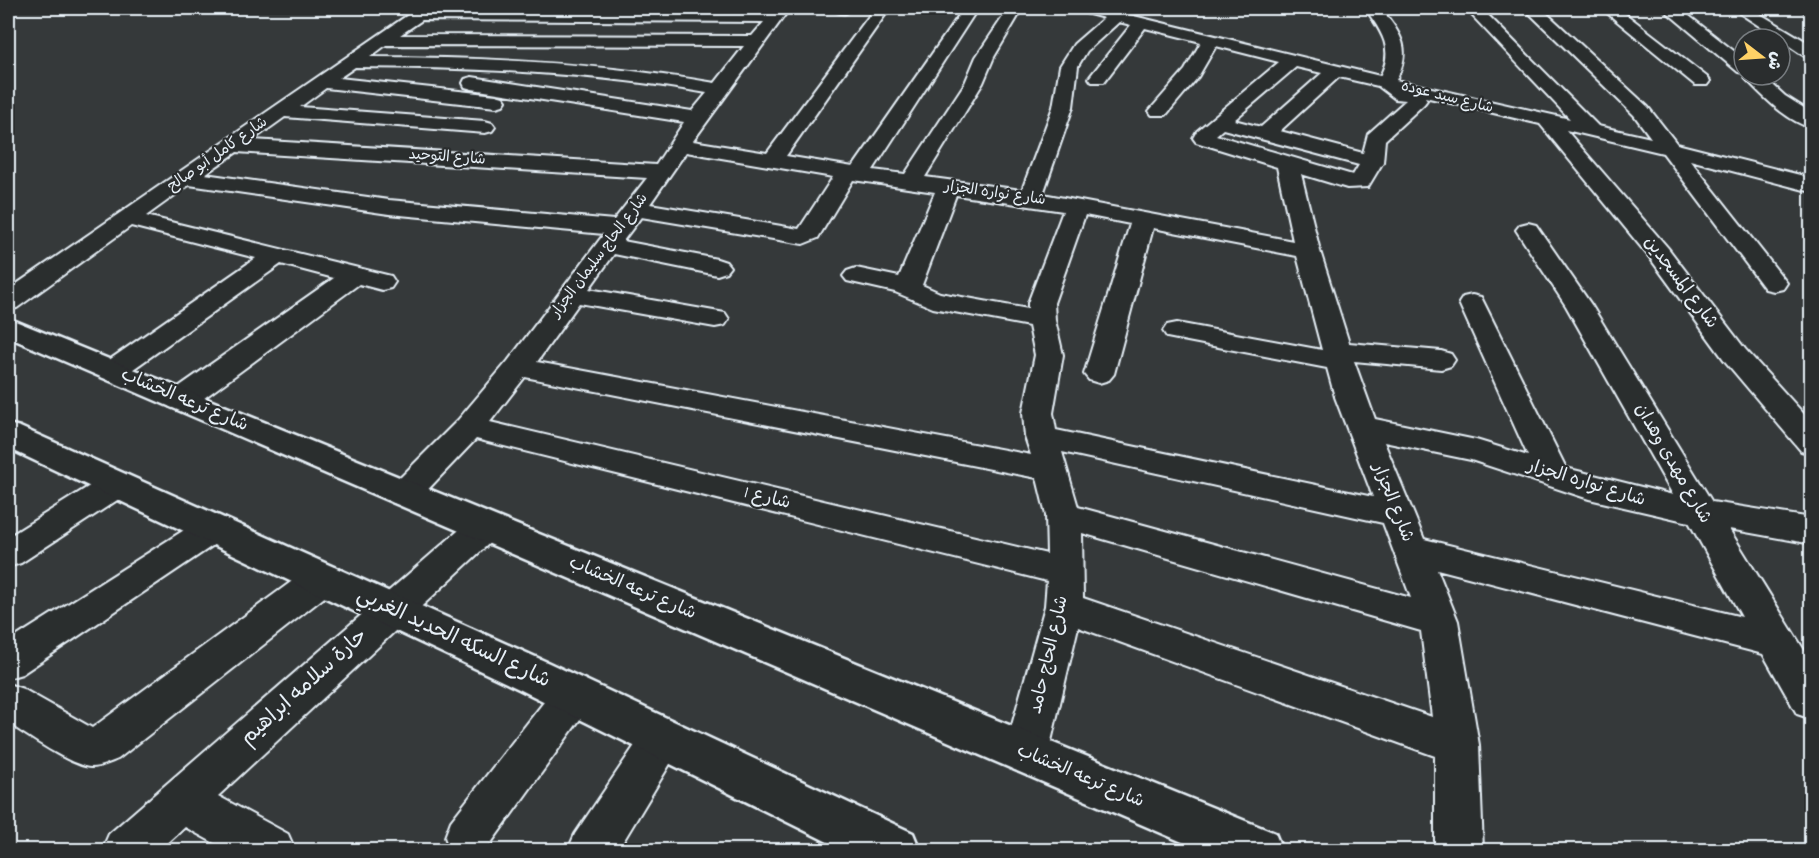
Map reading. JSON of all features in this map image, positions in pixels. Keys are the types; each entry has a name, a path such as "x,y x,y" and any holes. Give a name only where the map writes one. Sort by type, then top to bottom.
{"street":[{"path":"772,161 883,8"},
{"path":"185,178 389,207 621,228 803,237 809,233 853,174 971,8"},
{"path":"911,182 974,83 986,55 1016,8"},
{"name":"شارع سيد عوده","path":"1084,8 1385,83 1554,129 1593,132 1668,148 1812,185"},
{"path":"1373,8 1390,33 1397,49 1396,65 1385,83 1393,90 1417,100 1554,129"},
{"path":"1473,8 1593,132"},
{"path":"1532,8 1641,111 1774,283"},
{"path":"1609,8 1701,81"},
{"path":"1670,8 1732,58"},
{"path":"1740,8 1812,53"},
{"path":"423,11 779,12"},
{"name":"شارع كامل أبو صالح","path":"8,302 423,11"},
{"name":"شارع الحاج سليمان الجزار","path":"404,494 469,427 518,367 663,172 719,89 779,12"},
{"path":"1030,198 1063,107 1069,66 1080,48 1116,16"},
{"path":"1098,78 1142,22"},
{"path":"382,40 757,41"},
{"path":"1160,111 1192,73 1211,40"},
{"path":"1293,60 1204,135 1205,139 1356,182 1362,180 1372,162 1375,138 1417,100"},
{"path":"350,62 476,62 540,65 663,79 719,89"},
{"path":"1265,134 1335,71"},
{"path":"321,82 507,102"},
{"path":"472,83 698,118"},
{"path":"1764,87 1778,100 1812,122"},
{"path":"280,111 485,127"},
{"path":"1220,122 1372,162"},
{"name":"شارع المسجدين","path":"1554,129 1659,253 1735,355 1812,444"},
{"name":"شارع التوحيد","path":"231,145 663,172"},
{"name":"شارع نواره الجزار","path":"682,145 853,174 1030,198 1308,251"},
{"name":"شارع الجزار","path":"1287,163 1308,251 1350,397 1439,621 1457,745 1460,850"},
{"path":"908,288 948,187"},
{"name":"شارع الحاج حامد","path":"1026,754 1065,589 1063,515 1041,437 1038,413 1041,390 1050,356 1041,321 1044,295 1076,207"},
{"path":"126,218 382,282"},
{"path":"1099,374 1143,220"},
{"path":"621,228 717,267"},
{"name":"شارع مهدى وهدان","path":"1528,230 1579,306 1812,701"},
{"path":"112,371 276,256"},
{"path":"181,400 355,275"},
{"path":"856,276 908,288 933,300 1041,321"},
{"path":"572,294 715,319"},
{"path":"1472,303 1554,477"},
{"name":"شارع ترعه الخشاب","path":"8,327 1257,850"},
{"path":"1177,331 1339,356 1441,360"},
{"path":"518,367 1052,470"},
{"name":"شارع 1","path":"469,427 1065,589 1457,745"},
{"name":"شارع نواره الجزار","path":"1362,427 1476,451 1554,477 1626,497 1701,514 1812,531"},
{"name":"شارع السكه الحديد الغربي","path":"8,435 323,578 390,612 573,696 895,850"},
{"path":"1041,437 1397,514"},
{"path":"8,554 116,485"},
{"path":"1063,515 1439,621"},
{"name":"حارة سلامه ابراهيم","path":"126,850 485,527"},
{"path":"8,662 212,528"},
{"path":"1411,549 1776,641"},
{"path":"8,702 86,747 94,748 103,745 323,578"},
{"path":"468,837 573,696"},
{"path":"592,850 663,739"},
{"path":"181,800 271,850"}]}
